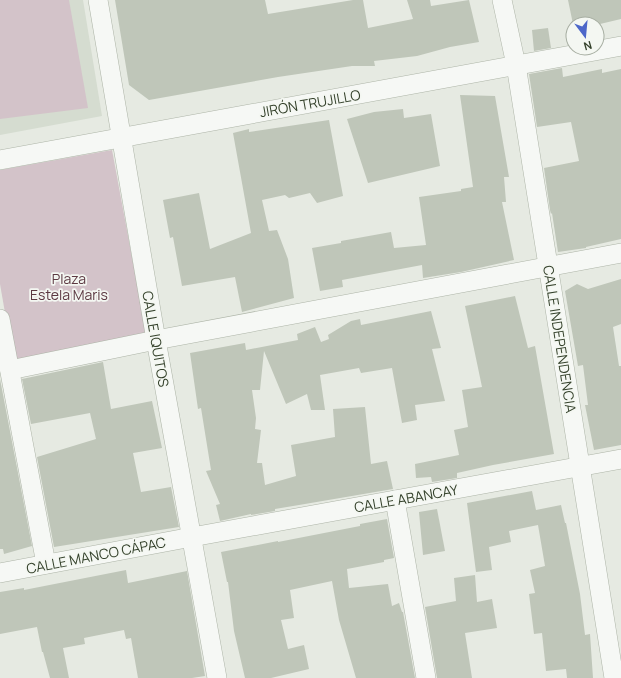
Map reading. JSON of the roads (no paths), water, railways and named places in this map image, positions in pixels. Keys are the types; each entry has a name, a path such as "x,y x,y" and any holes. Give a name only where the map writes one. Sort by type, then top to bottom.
{"street":[{"name":"CALLE IQUITOS","path":"98,0 156,340 217,678"},
{"name":"CALLE INDEPENDENCIA","path":"502,0 516,65 614,678"},
{"name":"JIRÓN TRUJILLO","path":"0,160 621,46"},
{"path":"10,370 156,340 621,253"},
{"path":"0,319 46,564"},
{"name":"CALLE ABANCAY","path":"192,537 621,459"},
{"path":"396,500 426,678"},
{"name":"CALLE MANCO CÁPAC","path":"0,573 192,537"}],"park label":[{"name":"Plaza Estela Maris","path":"69,286"}]}
